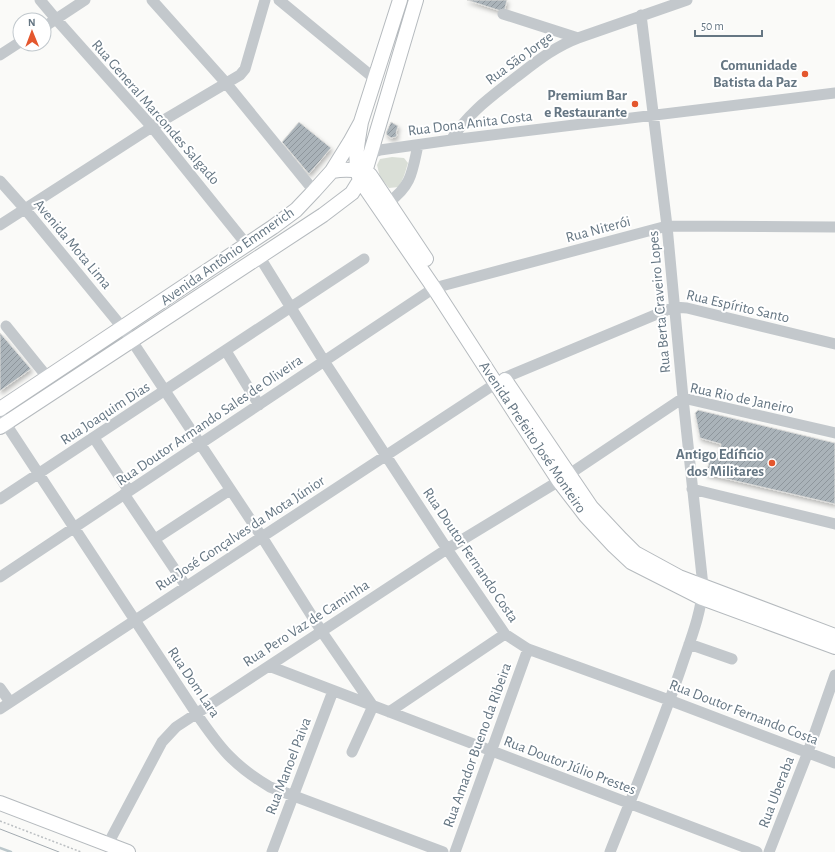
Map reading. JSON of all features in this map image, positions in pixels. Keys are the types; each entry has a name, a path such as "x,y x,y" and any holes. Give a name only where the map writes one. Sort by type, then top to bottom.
{"main road":[{"name":"Avenida Antônio Emmerich","path":"0,409 247,245 286,217 314,191 332,171 361,122 400,0"},
{"path":"356,152 362,154 371,153 380,118 416,0"},
{"path":"332,171 339,170 361,174 356,152 361,122"},
{"name":"Avenida Antônio Emmerich","path":"2,422 132,340 323,215 352,193 371,153"},
{"name":"Avenida Prefeito José Monteiro","path":"361,174 375,191 439,287 564,477 586,516 614,546 631,562 835,647"},
{"path":"352,193 375,191"},
{"name":"Avenida Prefeito José Monteiro","path":"375,191 389,202 439,287"},
{"name":"Avenida Prefeito José Monteiro","path":"703,592 835,636"},
{"path":"0,803 128,852"}],"street":[{"name":"Rua General Marcondes Salgado","path":"40,0 152,127 247,245"},
{"path":"52,22 85,0"},
{"path":"152,0 226,83 314,191"},
{"path":"0,225 152,127 240,75 245,69 265,0"},
{"path":"279,0 375,79"},
{"name":"Rua São Jorge","path":"451,140 469,116 488,99 548,52 562,44 578,38 687,0"},
{"path":"503,14 578,38"},
{"name":"Rua Berta Craveiro Lopes","path":"610,852 670,700 700,612 703,592 667,226 641,15"},
{"path":"0,55 12,47"},
{"name":"Rua Dona Anita Costa","path":"371,153 380,150 451,140 835,93"},
{"path":"389,202 399,195 406,186 411,175 418,145"},
{"name":"Avenida Mota Lima","path":"0,181 123,327"},
{"name":"Rua Niterói","path":"439,287 667,226 835,227"},
{"name":"Rua Doutor Fernando Costa","path":"259,256 292,307 324,361 446,549 505,634 528,649 835,762"},
{"name":"Rua Joaquim Dias","path":"0,499 364,260"},
{"name":"Rua Doutor Armando Sales de Oliveira","path":"0,577 324,361 439,287"},
{"name":"Rua Espírito Santo","path":"500,380 674,307 687,308 835,344"},
{"path":"6,326 48,378"},
{"path":"123,327 372,706 352,752"},
{"path":"226,351 259,405"},
{"name":"Rua José Gonçalves da Mota Júnior","path":"0,709 500,380"},
{"name":"Rua Rio de Janeiro","path":"564,477 683,398 835,433"},
{"name":"Rua Dom Lara","path":"2,422 196,713 217,743 238,766 270,787 443,852"},
{"path":"94,438 155,540 186,586"},
{"name":"Rua Pero Vaz de Caminha","path":"108,844 162,742 176,727 446,549 564,477"},
{"path":"692,488 835,524"},
{"path":"155,540 230,490"},
{"path":"389,712 505,634"},
{"path":"689,644 732,660"},
{"name":"Rua Amador Bueno da Ribeira","path":"455,852 528,649"},
{"name":"Rua Doutor Júlio Prestes","path":"269,666 757,852"},
{"name":"Rua Uberaba","path":"769,852 808,752 835,675"},
{"path":"336,692 353,677"},
{"path":"0,688 10,702"},
{"name":"Rua Manoel Paiva","path":"272,852 293,796 336,692"}],"path":[{"path":"0,821 81,852"}],"shaded area":[{"path":"392,157 404,158 408,163 399,187 389,188 380,177 377,165 380,159"}],"building":[{"path":"467,0 507,0 504,12"},
{"path":"299,122 331,148 309,174 282,142"},
{"path":"391,122 398,126 396,137 391,138 386,133"},
{"path":"0,333 31,369 0,391"},
{"name":"Antigo Edíficio dos Militares","path":"698,410 835,443 835,504 706,474 712,451 720,453 721,444 700,438 695,413"}],"waterway":[{"path":"0,848 11,852"}],"tram line":[{"path":"0,829 59,852"}],"place":[{"name":"Comunidade Batista da Paz","path":"805,74"},
{"name":"Premium Bar e Restaurante","path":"635,104"},
{"name":"Antigo Edíficio dos Militares","path":"772,463"}]}
